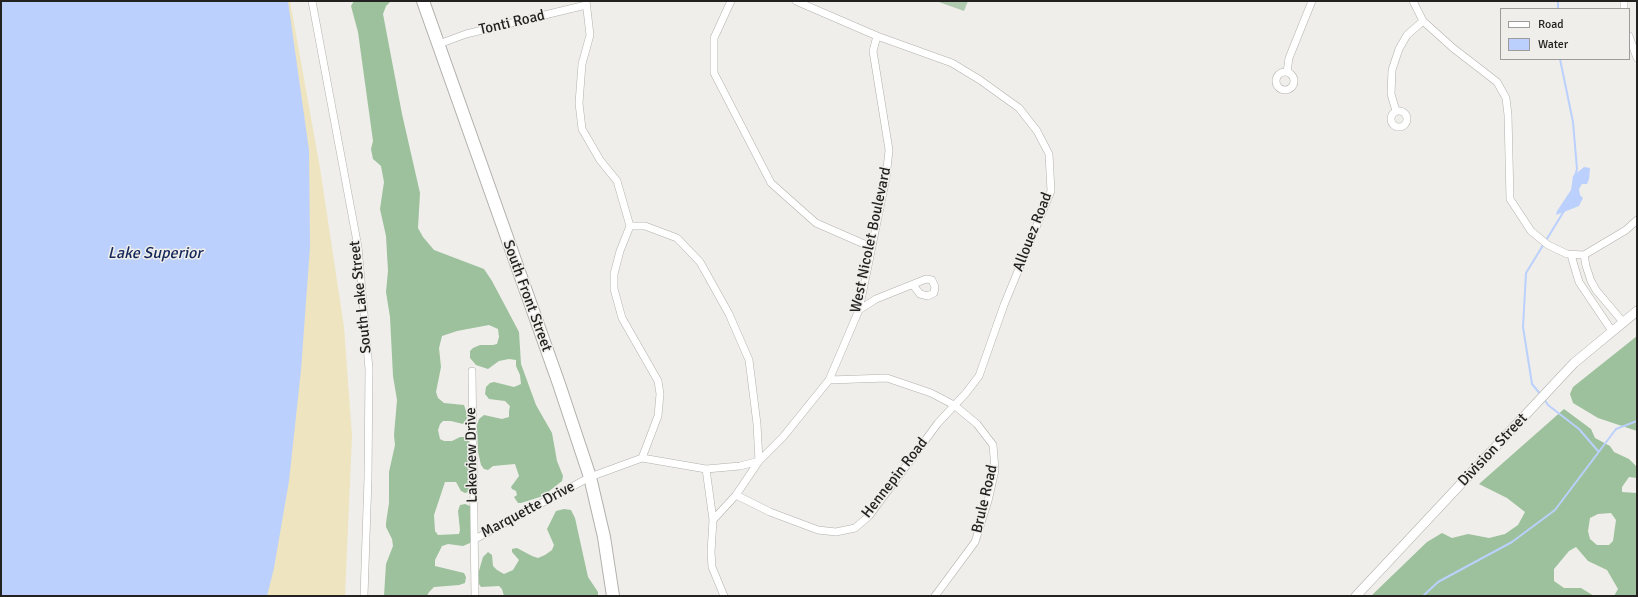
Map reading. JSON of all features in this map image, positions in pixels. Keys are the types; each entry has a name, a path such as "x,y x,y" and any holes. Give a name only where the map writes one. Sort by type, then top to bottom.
{"highway":[{"name":"South Front Street","path":"423,1 559,384 590,477 604,537 613,596"}],"street":[{"name":"South Lake Street","path":"312,1 358,247 368,362 368,478 364,596"},
{"path":"731,1 714,38 714,73 771,183 816,223 871,246"},
{"name":"Allouez Road","path":"796,1 877,36 952,63 980,80 1019,108 1037,131 1049,154 1051,191 1004,305 979,376 966,393 954,405"},
{"path":"1287,72 1289,58 1312,1"},
{"path":"1413,1 1423,21 1453,48 1497,82 1506,98 1508,115 1510,199 1531,231 1548,246 1571,255 1584,255 1626,230 1637,220"},
{"name":"Tonti Road","path":"439,44 466,34 586,3"},
{"path":"586,3 590,35 582,64 579,103 582,129 600,160 617,181 630,226 620,251 614,274 614,289 622,318 658,381 660,394 658,416 642,458 706,469 740,466 759,461 757,424 749,360 729,314 700,262 677,238 645,226 630,226"},
{"path":"1396,111 1391,94 1392,70 1399,49 1407,35 1423,21"},
{"name":"West Nicolet Boulevard","path":"713,520 736,495 759,461 778,442 829,380 859,310 886,178 888,150 873,51 877,36"},
{"path":"1630,39 1637,58"},
{"path":"1571,255 1579,282 1612,331"},
{"path":"1584,255 1591,281 1596,290 1623,322"},
{"path":"859,310 876,300 913,285"},
{"name":"Division Street","path":"1356,596 1568,369 1637,311"},
{"name":"Lakeview Drive","path":"472,371 475,539"},
{"name":"Brule Road","path":"829,380 887,378 931,394 954,405 977,424 993,445 995,470 988,501 975,542 935,596"},
{"name":"Hennepin Road","path":"736,495 770,512 818,530 836,532 855,528 873,510 938,423 954,405"},
{"name":"Marquette Drive","path":"474,596 475,539 590,477 642,458"},
{"path":"706,469 713,520 711,552 712,567 724,596"}],"green space":[{"path":"354,1 391,1 386,6 383,14 402,114 420,193 418,228 423,237 434,250 484,269 492,281 519,332 521,364 536,405 552,433 557,461 563,476 562,481 543,496 518,503 514,497 517,495 516,491 511,487 519,476 515,464 493,466 488,470 484,469 481,465 478,452 477,425 479,419 484,415 502,419 509,417 510,406 505,401 489,399 485,394 486,387 490,383 494,382 514,387 521,384 520,375 516,366 516,360 509,359 499,361 488,369 476,365 470,358 470,351 473,348 480,345 497,344 499,337 498,329 489,325 457,331 442,336 439,348 441,367 436,392 438,398 444,403 464,405 468,417 463,424 443,421 438,430 440,439 444,441 452,441 460,437 466,437 470,443 470,488 468,492 465,493 461,491 456,482 445,482 434,515 435,531 438,535 459,534 458,511 460,505 465,504 470,506 473,535 470,543 463,546 448,544 442,546 435,560 435,566 464,573 466,577 465,583 459,585 434,587 427,596 384,596 386,564 393,546 386,523 389,503 389,472 395,445 394,435 397,400 393,376 390,317 386,292 388,271 386,236 380,209 384,182 381,166 373,159 371,149 373,141 358,32 351,6"},
{"path":"936,1 968,1 964,11"},
{"path":"1637,336 1637,431 1598,418 1573,403 1570,394 1573,387"},
{"path":"1564,409 1591,429 1595,438 1610,446 1614,452 1629,459 1637,467 1637,478 1629,477 1622,487 1622,492 1637,493 1637,596 1614,596 1618,589 1607,570 1588,561 1576,547 1569,551 1554,569 1554,581 1564,588 1581,588 1594,596 1371,596 1427,542 1442,533 1452,538 1468,534 1489,538 1505,534 1518,525 1525,512 1507,498 1479,484","holes":["1611,513 1616,520 1613,541 1609,545 1597,545 1590,539 1588,531 1590,518 1598,514"]},
{"path":"564,509 571,510 575,518 588,577 598,592 598,596 504,596 502,589 499,586 481,587 479,584 478,574 483,557 488,552 492,555 493,566 504,574 513,570 519,560 512,552 512,549 517,548 538,558 552,550 554,545 547,529 556,511"}],"sand":[{"path":"266,1 290,1 320,168 344,327 352,436 345,596 178,596"}],"water":[{"name":"Lake Superior","path":"1,1 288,1 309,150 310,247 301,370 289,481 274,568 267,596 1,596"},
{"path":"1584,167 1590,168 1589,179 1587,184 1582,184 1579,189 1580,195 1583,198 1579,206 1556,215 1557,211 1571,190 1573,176"}],"waterway":[{"path":"1558,1 1558,8"},
{"path":"1560,60 1573,122 1577,169 1575,176"},
{"path":"1541,395 1532,384 1523,327 1526,273 1564,211"},
{"path":"1544,399 1548,405 1579,429 1598,451"},
{"path":"1423,596 1438,582 1512,542 1555,510 1616,429 1637,421"}]}
